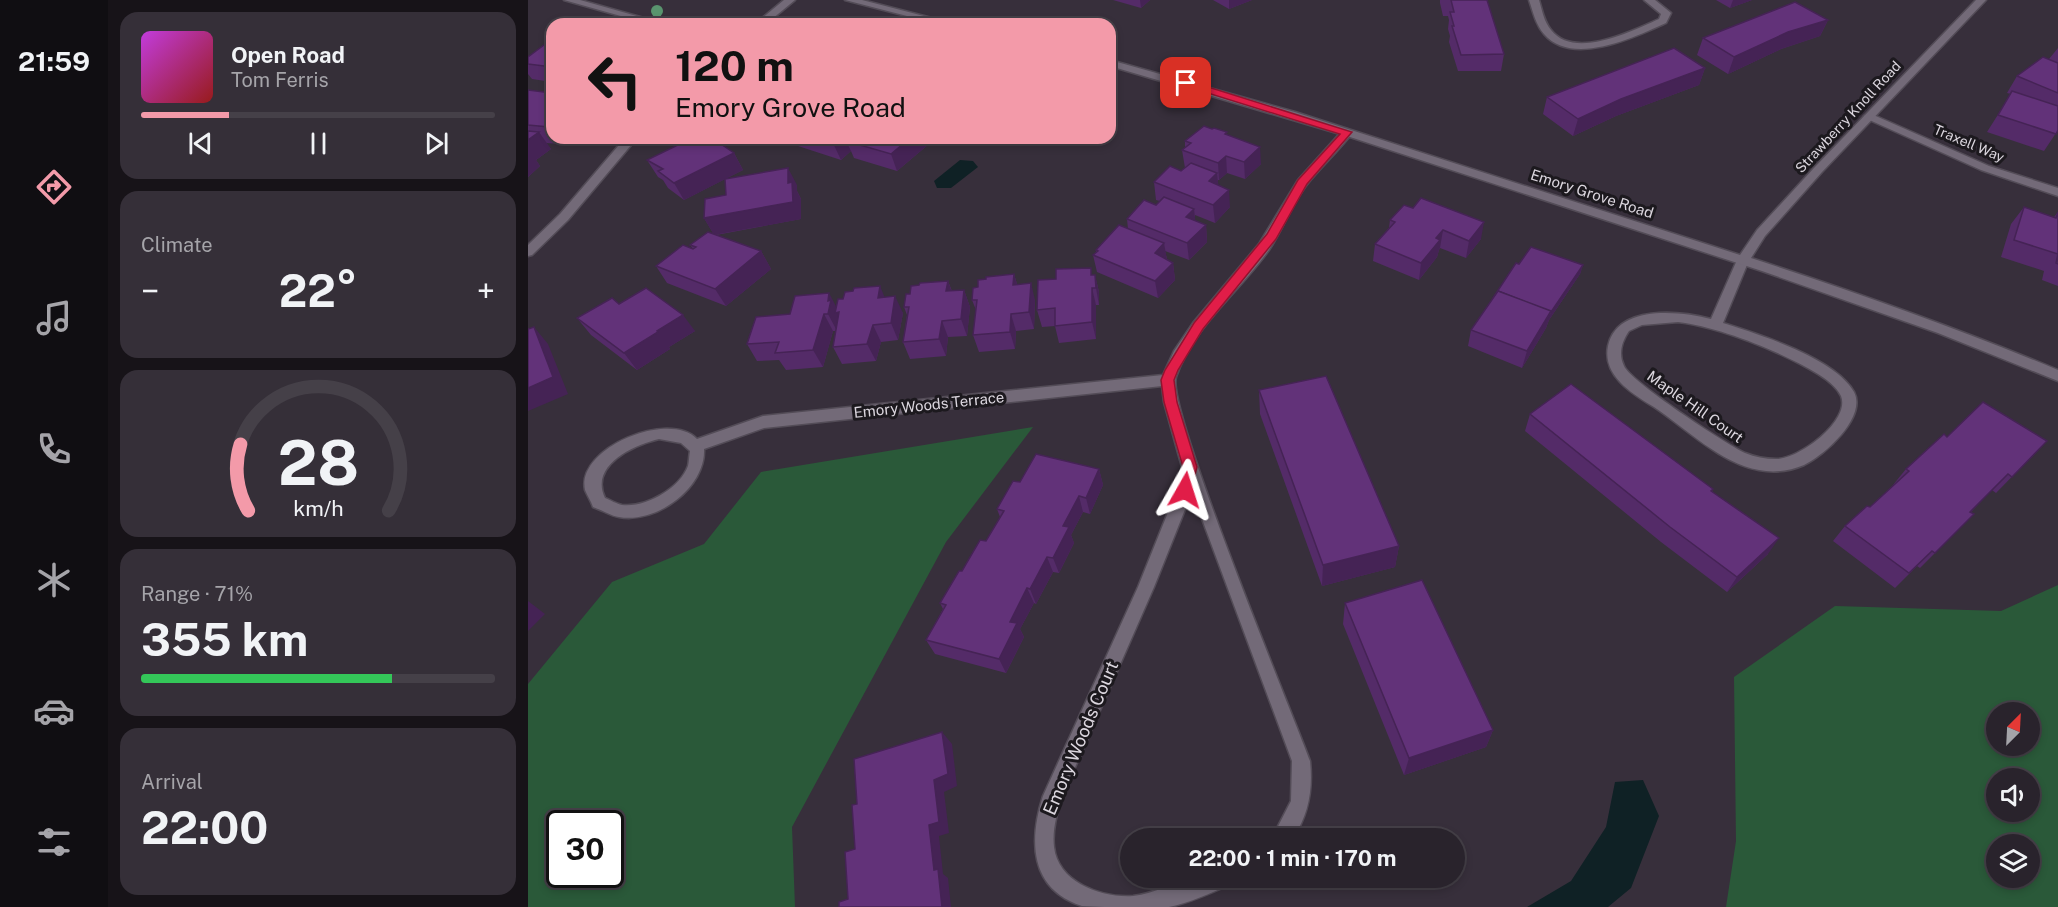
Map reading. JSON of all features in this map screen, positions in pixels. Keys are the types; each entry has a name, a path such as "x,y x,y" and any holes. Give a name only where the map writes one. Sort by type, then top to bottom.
{"street":[{"path":"569,0 637,18"},
{"path":"768,18 790,0"},
{"path":"850,0 925,18"},
{"path":"1534,0 1551,36 1562,43 1585,47 1613,40 1663,21 1666,13 1649,0"},
{"name":"Strawberry Knoll Road","path":"1743,260 1776,216 1982,0"},
{"name":"Emory Grove Road","path":"1116,65 1347,132 1743,260 1930,324 2058,376"},
{"name":"Traxell Way","path":"1869,116 1985,168 2058,192"},
{"path":"1287,828 1301,803 1304,780 1301,761 1190,467 1171,402 1168,380 1181,351 1198,326 1264,247 1302,183 1347,132"},
{"path":"528,252 564,217 626,144"},
{"path":"1715,325 1743,260"},
{"name":"Maple Hill Court","path":"1678,317 1694,318 1715,325 1816,365 1833,377 1843,388 1849,405 1846,417 1804,459 1792,465 1773,467 1755,464 1733,455 1631,382 1617,366 1614,349 1616,340 1623,328 1633,323 1678,317"},
{"name":"Emory Woods Terrace","path":"695,446 763,422 1168,380"},
{"path":"659,433 670,433 682,436 695,446 699,459 696,470 678,491 664,500 649,507 618,511 603,505 594,495 592,487 598,469 613,452 635,439 659,433"},
{"name":"Emory Woods Court","path":"1190,467 1185,490 1146,587 1053,796 1047,812 1043,841 1045,855 1056,877 1085,901 1102,905 1133,906 1190,888"}],"green space":[{"path":"1033,427 946,542 792,827 795,907 528,907 528,684 612,582 704,544 761,472"},
{"path":"2058,585 2058,907 1726,907 1736,841 1734,677 1835,606 2001,611"}],"shaded area":[{"path":"960,160 973,161 978,167 951,188 937,188 934,181"},
{"path":"1643,780 1659,816 1631,888 1608,907 1527,907 1571,881 1606,827 1615,782"}],"building":[{"path":"1451,0 1487,0 1504,54 1461,55 1452,26 1454,26 1450,12 1454,12"},
{"path":"1795,2 1828,20 1788,32 1734,57 1703,38"},
{"path":"546,44 546,66 528,64 528,57"},
{"path":"1674,48 1705,68 1621,99 1578,119 1547,97"},
{"path":"2043,57 2058,63 2058,93 2017,76"},
{"path":"528,90 546,92 546,127 528,125"},
{"path":"2012,91 2058,106 2056,134 1998,115"},
{"path":"1204,126 1227,132 1225,134 1260,147 1244,162 1226,156 1218,163 1182,150 1191,143 1185,141"},
{"path":"528,131 539,132 528,140"},
{"path":"680,144 721,144 734,153 674,183 658,171 663,169 647,160"},
{"path":"856,144 903,144 891,154"},
{"path":"1191,163 1217,173 1209,181 1229,190 1213,205 1154,182 1170,166 1181,171"},
{"path":"788,168 788,183 792,182 793,202 704,218 705,199 726,195 725,179"},
{"path":"1164,197 1194,209 1186,217 1206,225 1187,243 1127,219 1144,200 1156,205"},
{"path":"1421,198 1484,222 1469,241 1443,230 1436,238 1440,240 1421,263 1375,244 1395,222 1390,220 1404,205 1413,208"},
{"path":"2024,207 2056,218 2058,212 2058,254 2014,240"},
{"path":"1119,225 1164,243 1155,253 1173,263 1155,281 1093,255"},
{"path":"708,232 761,251 715,289 656,266 683,245 693,249 696,247 690,245"},
{"path":"1531,247 1583,265 1551,312 1498,291 1493,298 1516,263 1519,264"},
{"path":"1091,268 1091,275 1095,275 1096,288 1092,288 1092,322 1055,326 1055,308 1037,310 1038,280 1056,279 1056,269"},
{"path":"1014,274 1013,285 1031,283 1029,312 1011,314 1010,332 973,335 977,300 972,300 973,288 978,287 978,280"},
{"path":"948,281 946,291 964,290 961,319 942,321 939,339 903,342 909,307 904,307 906,294 910,294 911,286"},
{"path":"880,286 878,298 895,296 891,323 873,325 867,344 833,347 839,312 835,313 838,299 843,299 845,292 853,291 854,288"},
{"path":"646,288 683,315 624,353 577,318 612,298 619,304"},
{"path":"1498,291 1551,311 1527,351 1471,330"},
{"path":"829,293 828,301 831,300 828,314 824,314 813,350 775,353 779,342 747,344 756,317 790,314 795,296"},
{"path":"534,327 553,377 528,388 528,329"},
{"path":"1326,376 1399,546 1323,565 1259,390"},
{"path":"1571,384 1713,489 1711,491 1779,538 1737,577 1670,527 1530,414"},
{"path":"1983,402 2047,441 2012,477 2008,474 1970,512 1974,514 1935,553 1932,551 1909,573 1845,526 1867,506 1870,507 1909,471 1906,469 1944,434 1947,437"},
{"path":"1036,454 1099,469 1086,498 1079,496 1063,526 1069,527 1053,558 1047,557 1030,589 1027,588 1010,622 1017,623 999,659 926,640 946,605 940,603 980,540 986,541 1004,511 997,509 1013,481 1020,482"},
{"path":"1422,580 1493,730 1409,758 1345,603"},
{"path":"942,732 948,774 934,780 939,822 929,825 934,870 938,869 942,907 839,907 839,902 848,899 845,852 855,849 852,805 857,804 854,759"}],"route":[{"path":"1185,490 1190,467 1171,402 1168,380 1172,370 1198,326 1272,236 1293,195 1347,132 1186,83"}]}
